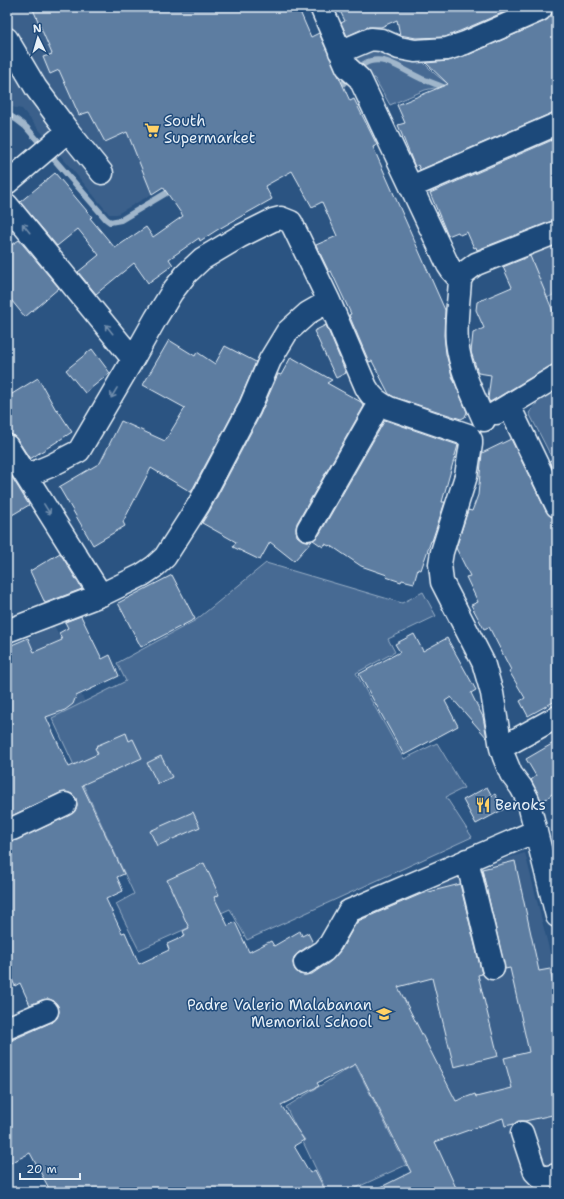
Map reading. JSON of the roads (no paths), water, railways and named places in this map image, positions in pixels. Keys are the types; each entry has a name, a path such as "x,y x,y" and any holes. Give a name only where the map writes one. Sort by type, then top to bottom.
{"street":[{"path":"321,7 349,66 411,187 448,265 460,280"},
{"path":"349,66 371,39 381,40 399,48 415,51 447,49 465,43 540,10 542,7"},
{"path":"7,39 62,136 102,173"},
{"path":"411,187 557,124"},
{"path":"7,183 62,136"},
{"path":"7,205 134,359"},
{"path":"26,476 79,451 134,359 156,318 172,292 186,274 202,259 239,237 273,220 282,218 291,222 329,301 366,387 373,397 389,408 468,435 471,440 468,467 462,493 442,552 440,575 446,593 483,662 492,693 501,748 509,770 525,793 528,800 536,831 549,851 557,916"},
{"path":"484,420 463,370 458,348 456,331 460,280 464,273 476,264 557,232"},
{"path":"8,629 102,595 142,575 165,557 202,498 249,409 270,360 287,332 308,313 329,301"},
{"path":"468,435 484,420 557,376"},
{"path":"308,528 380,403"},
{"path":"509,406 557,506"},
{"path":"7,446 102,595"},
{"path":"501,748 557,716"},
{"path":"9,826 65,804"},
{"path":"305,964 324,951 330,944 349,911 536,831"},
{"path":"467,860 493,968"},
{"path":"7,1028 47,1011"},
{"path":"522,1133 535,1172 540,1177 557,1175"}],"waterway":[{"path":"336,90 364,64 379,60 394,64 422,79 448,89"},
{"path":"7,114 26,127 110,222 121,220 173,189"}],"place":[{"name":"South Supermarket","path":"152,130"},
{"name":"Benoks","path":"483,805"},
{"name":"Padre Valerio Malabanan Memorial School","path":"384,1014"}]}
